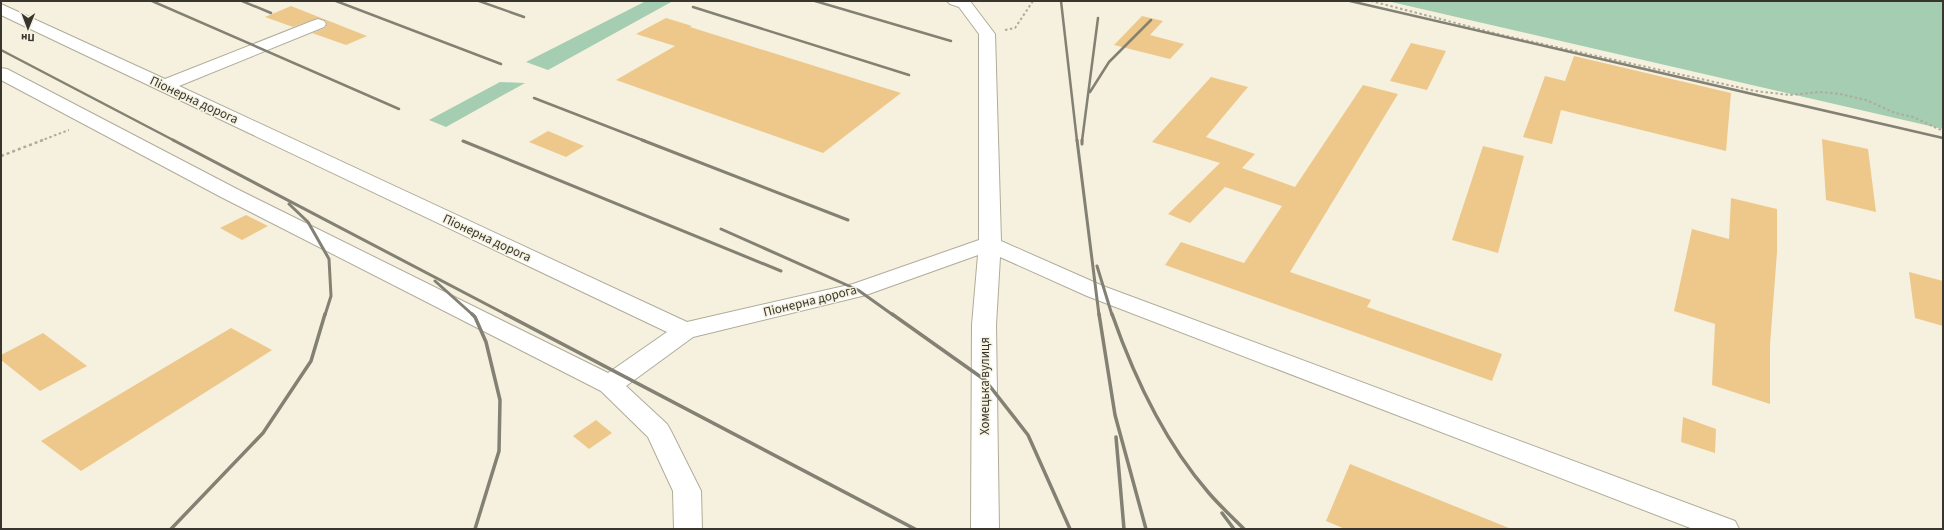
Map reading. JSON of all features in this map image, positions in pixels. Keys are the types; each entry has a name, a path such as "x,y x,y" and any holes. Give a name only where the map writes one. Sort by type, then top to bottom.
{"street":[{"path":"956,1 964,4 987,34"},
{"name":"Піонерна дорога","path":"1,8 163,86 685,331 858,290 990,244"},
{"path":"163,86 318,24"},
{"name":"Хомецька вулиця","path":"985,529 984,325 990,244 987,34"},
{"path":"1,73 90,122 350,255 610,385 658,431 687,491 688,529"},
{"path":"990,244 1095,291 1725,529"},
{"path":"610,385 685,331"}],"path":[{"path":"987,34 1015,28 1033,1"},
{"path":"1371,1 1502,35 1755,91 1790,95 1829,92 1853,97 1895,113 1913,117 1943,132"},
{"path":"1,156 90,122"}],"green space":[{"path":"646,1 673,1 548,70 526,62"},
{"path":"1387,1 1943,1 1943,129"},
{"path":"500,82 525,83 446,127 429,120"}],"building":[{"path":"291,6 367,36 346,45 312,33 325,28 327,23 324,20 318,18 293,27 265,17"},
{"path":"1142,16 1163,21 1150,35 1184,44 1170,59 1114,45"},
{"path":"666,18 692,26 690,27 901,93 823,153 616,80 675,46 636,34"},
{"path":"1411,43 1446,51 1427,90 1390,81"},
{"path":"1574,56 1731,93 1726,151 1561,110 1552,144 1523,137 1545,76 1565,81"},
{"path":"1211,77 1248,87 1206,137 1255,154 1242,168 1295,187 1363,85 1398,94 1290,272 1371,300 1367,307 1502,354 1492,381 1165,265 1181,242 1244,263 1282,206 1225,187 1190,223 1168,214 1220,163 1152,142"},
{"path":"548,131 584,146 566,157 529,142"},
{"path":"1822,139 1868,149 1876,212 1826,200"},
{"path":"1483,146 1524,156 1498,253 1452,240"},
{"path":"1731,198 1777,209 1777,252 1770,345 1770,404 1712,385 1715,324 1674,311 1692,229 1729,239"},
{"path":"246,215 268,226 242,240 220,228"},
{"path":"1909,272 1943,281 1943,326 1915,318"},
{"path":"231,328 272,350 81,471 41,441"},
{"path":"43,333 87,366 40,391 1,360 1,355"},
{"path":"1683,417 1716,429 1715,453 1681,442"},
{"path":"596,420 612,433 589,449 573,436"},
{"path":"1350,464 1509,529 1345,529 1326,521"}],"railway":[{"path":"152,1 399,109"},
{"path":"242,1 271,13"},
{"path":"336,1 501,64"},
{"path":"479,1 524,17"},
{"path":"815,1 951,41"},
{"path":"1061,1 1077,141"},
{"path":"1350,1 1943,138"},
{"path":"693,7 909,75"},
{"path":"1082,141 1098,18"},
{"path":"1090,92 1109,62 1151,20"},
{"path":"1,50 175,141"},
{"path":"534,98 645,141"},
{"path":"173,140 507,315"},
{"path":"642,140 848,220"},
{"path":"1077,140 1099,315"},
{"path":"463,141 781,271"},
{"path":"289,204 308,222 329,259 331,296 325,315"},
{"path":"721,229 858,290 893,315"},
{"path":"1097,266 1112,315"},
{"path":"435,281 473,315"},
{"path":"171,529 263,433 311,361 325,314"},
{"path":"505,314 915,529"},
{"path":"892,314 985,380 1028,435 1070,529"},
{"path":"1099,314 1115,415 1146,529"},
{"path":"1112,314 1140,385 1164,430 1192,472 1208,492 1244,529"},
{"path":"473,315 486,342 500,400 499,451 475,529"},
{"path":"1116,437 1124,529"},
{"path":"1222,513 1234,529"}]}
